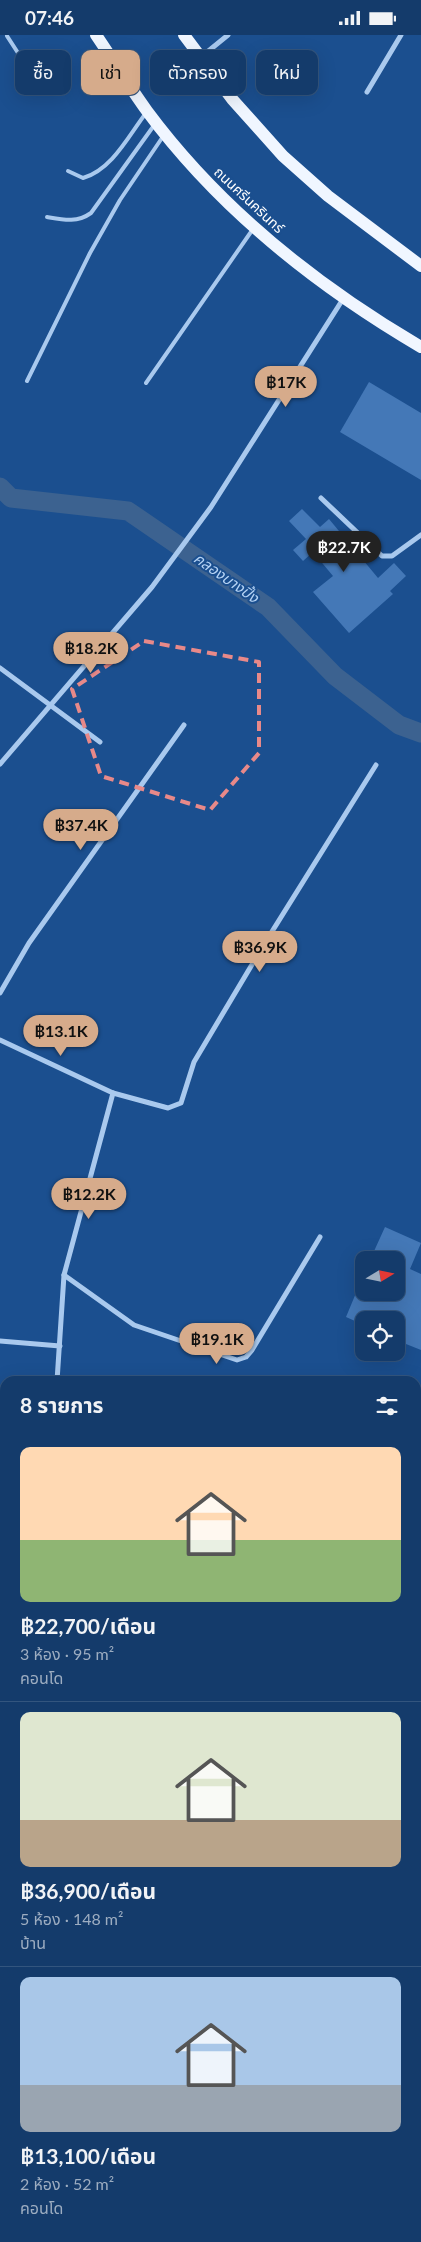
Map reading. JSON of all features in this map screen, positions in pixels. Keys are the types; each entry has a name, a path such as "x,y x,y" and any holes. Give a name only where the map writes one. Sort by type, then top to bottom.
{"main road":[{"name":"ถนนศรีนครินทร์","path":"96,35 147,111 165,133 198,172 254,227 343,299 421,347"},
{"path":"184,35 195,50"},
{"path":"229,95 282,156 328,196 421,265"}],"street":[{"path":"209,50 228,35"},
{"path":"367,93 400,35"},
{"path":"0,764 152,587 211,507 343,299"},
{"path":"321,498 382,556 392,556 421,535"},
{"path":"0,668 100,742"},
{"path":"0,993 29,943 184,725"},
{"path":"0,1040 113,1093 168,1108 181,1103 194,1062 263,946 376,765"},
{"path":"57,1376 64,1275 113,1093"},
{"path":"64,1275 134,1325 237,1360 246,1357 252,1350 320,1237"},
{"path":"0,1341 60,1346"}],"lane":[{"path":"7,35 17,50"},
{"path":"68,171 83,177 98,172 109,161 147,111"},
{"path":"47,217 72,221 84,218 91,213 157,123"},
{"path":"27,381 90,253 120,200 165,133"},
{"path":"146,383 254,227"}],"highlighted area":[{"path":"144,641 259,662 259,753 210,810 101,776 72,689"}],"building":[{"path":"369,382 421,413 421,480 340,432"},
{"path":"302,509 320,527 329,519 378,578 394,563 406,576 390,591 393,594 349,633 313,592 333,576 313,552 303,561 293,550 306,539 289,521"},
{"path":"385,1227 421,1243 410,1269 421,1274 421,1350 405,1344 405,1311 355,1311 355,1321 346,1317 355,1295 355,1301 405,1301 405,1251 374,1251"}],"waterway":[{"name":"คลองบางปิ้ง","path":"0,487 11,498 128,511 268,607 335,676 399,725 421,733"}]}
